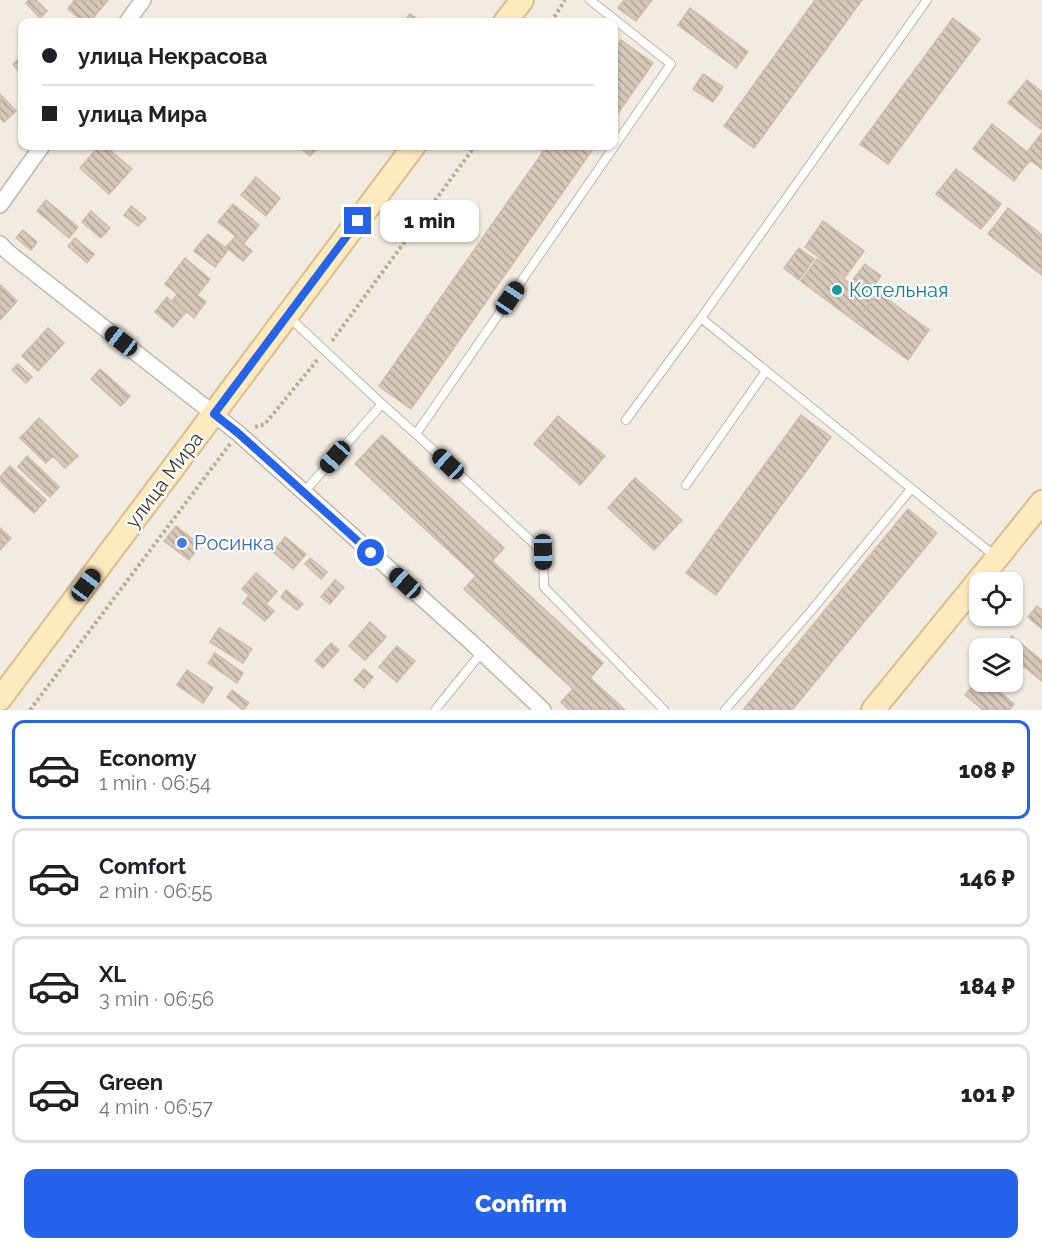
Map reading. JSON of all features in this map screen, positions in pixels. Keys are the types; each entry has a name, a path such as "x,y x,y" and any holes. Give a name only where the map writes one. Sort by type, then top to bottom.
{"street":[{"path":"131,18 143,0"},
{"path":"508,18 522,0"},
{"path":"0,205 39,150"},
{"name":"улица Мира","path":"0,699 411,150"},
{"path":"0,244 238,433 482,652 543,710"},
{"path":"873,710 1042,502"}],"lane":[{"path":"590,0 613,18"},
{"path":"626,420 927,0"},
{"path":"618,22 670,63 618,139"},
{"path":"416,434 610,150"},
{"path":"288,316 543,552 544,587 664,710"},
{"path":"701,318 997,558"},
{"path":"686,484 766,371"},
{"path":"304,492 382,404"},
{"path":"725,710 811,611 910,489"},
{"path":"435,710 482,652"}],"path":[{"path":"554,18 565,0"}],"building":[{"path":"29,0 36,0 47,11 40,18 26,3"},
{"path":"75,0 108,0 93,18 79,18 68,9"},
{"path":"624,0 652,0 636,21 618,8"},
{"path":"815,0 862,0 754,148 724,126"},
{"path":"690,8 748,52 736,68 678,25"},
{"path":"953,18 980,39 888,164 860,144"},
{"path":"621,40 653,63 618,113 618,45"},
{"path":"18,60 18,70 13,64"},
{"path":"703,74 723,87 713,102 693,89"},
{"path":"1027,80 1042,92 1042,130 1008,103"},
{"path":"0,94 16,111 4,122 0,118"},
{"path":"992,124 1027,152 1042,133 1042,169 1030,160 1014,181 973,149"},
{"path":"96,150 110,150 132,169 109,194 80,168"},
{"path":"303,150 316,150 310,156"},
{"path":"544,150 592,150 411,409 379,386"},
{"path":"956,169 1001,204 981,229 936,194"},
{"path":"256,177 280,198 266,216 241,195"},
{"path":"46,200 78,227 69,238 37,211"},
{"path":"233,204 259,225 244,243 218,222"},
{"path":"131,206 146,218 138,226 124,215"},
{"path":"1008,208 1042,235 1042,275 988,234"},
{"path":"91,211 110,228 101,238 82,222"},
{"path":"823,221 864,251 845,277 805,247"},
{"path":"23,230 37,242 31,250 16,238"},
{"path":"208,234 228,250 215,267 194,251"},
{"path":"235,237 252,251 243,261 226,247"},
{"path":"75,238 94,254 87,263 68,246"},
{"path":"799,248 814,259 799,280 784,268"},
{"path":"185,258 210,279 197,295 206,302 194,318 173,300 177,294 165,284"},
{"name":"Котельная","path":"817,259 873,300 856,322 801,281"},
{"path":"865,264 881,276 868,293 852,281"},
{"path":"0,285 17,301 0,320"},
{"path":"878,292 929,330 908,360 856,322"},
{"path":"167,297 186,312 173,327 155,312"},
{"path":"48,328 64,343 38,371 22,356"},
{"path":"18,364 32,377 26,383 12,370"},
{"path":"100,369 130,396 121,406 91,379"},
{"path":"801,415 831,437 716,595 686,573"},
{"path":"558,416 605,456 580,485 534,444"},
{"path":"39,418 78,456 65,468 53,456 46,463 20,438"},
{"path":"382,435 504,548 492,561 603,663 590,678 625,710 569,710 561,702 573,689 464,589 476,576 355,464"},
{"path":"27,456 59,487 50,497 18,467"},
{"path":"10,466 46,500 34,513 0,481 0,477"},
{"path":"635,478 682,520 654,550 608,508"},
{"path":"908,509 937,533 792,710 743,710"},
{"name":"Росинка","path":"176,526 200,545 189,560 164,541"},
{"path":"0,528 11,538 0,550"},
{"path":"285,537 306,554 293,569 273,552"},
{"path":"310,558 327,572 321,579 305,564"},
{"path":"256,573 277,591 266,604 274,611 265,621 243,603 249,595 242,589"},
{"path":"335,580 344,587 330,604 321,597"},
{"path":"286,590 303,604 297,610 281,597"},
{"path":"1037,606 1042,610 1042,629 1028,617"},
{"path":"370,622 386,637 365,660 349,646"},
{"path":"219,628 252,649 243,663 210,642"},
{"path":"331,643 339,650 323,668 315,661"},
{"path":"1023,645 1042,661 1042,681 1023,666"},
{"path":"397,646 415,661 397,682 379,667"},
{"path":"215,653 243,673 237,683 208,663"},
{"path":"364,669 373,677 364,688 354,680"},
{"path":"187,670 213,688 203,703 177,685"},
{"path":"232,690 249,703 243,710 227,697"},
{"path":"969,690 1000,692 1014,704 1009,710 983,710 965,695"}],"place":[{"name":"Котельная","path":"837,290"},
{"name":"Росинка","path":"182,543"}],"route":[{"path":"358,221 214,414 371,553"}]}
